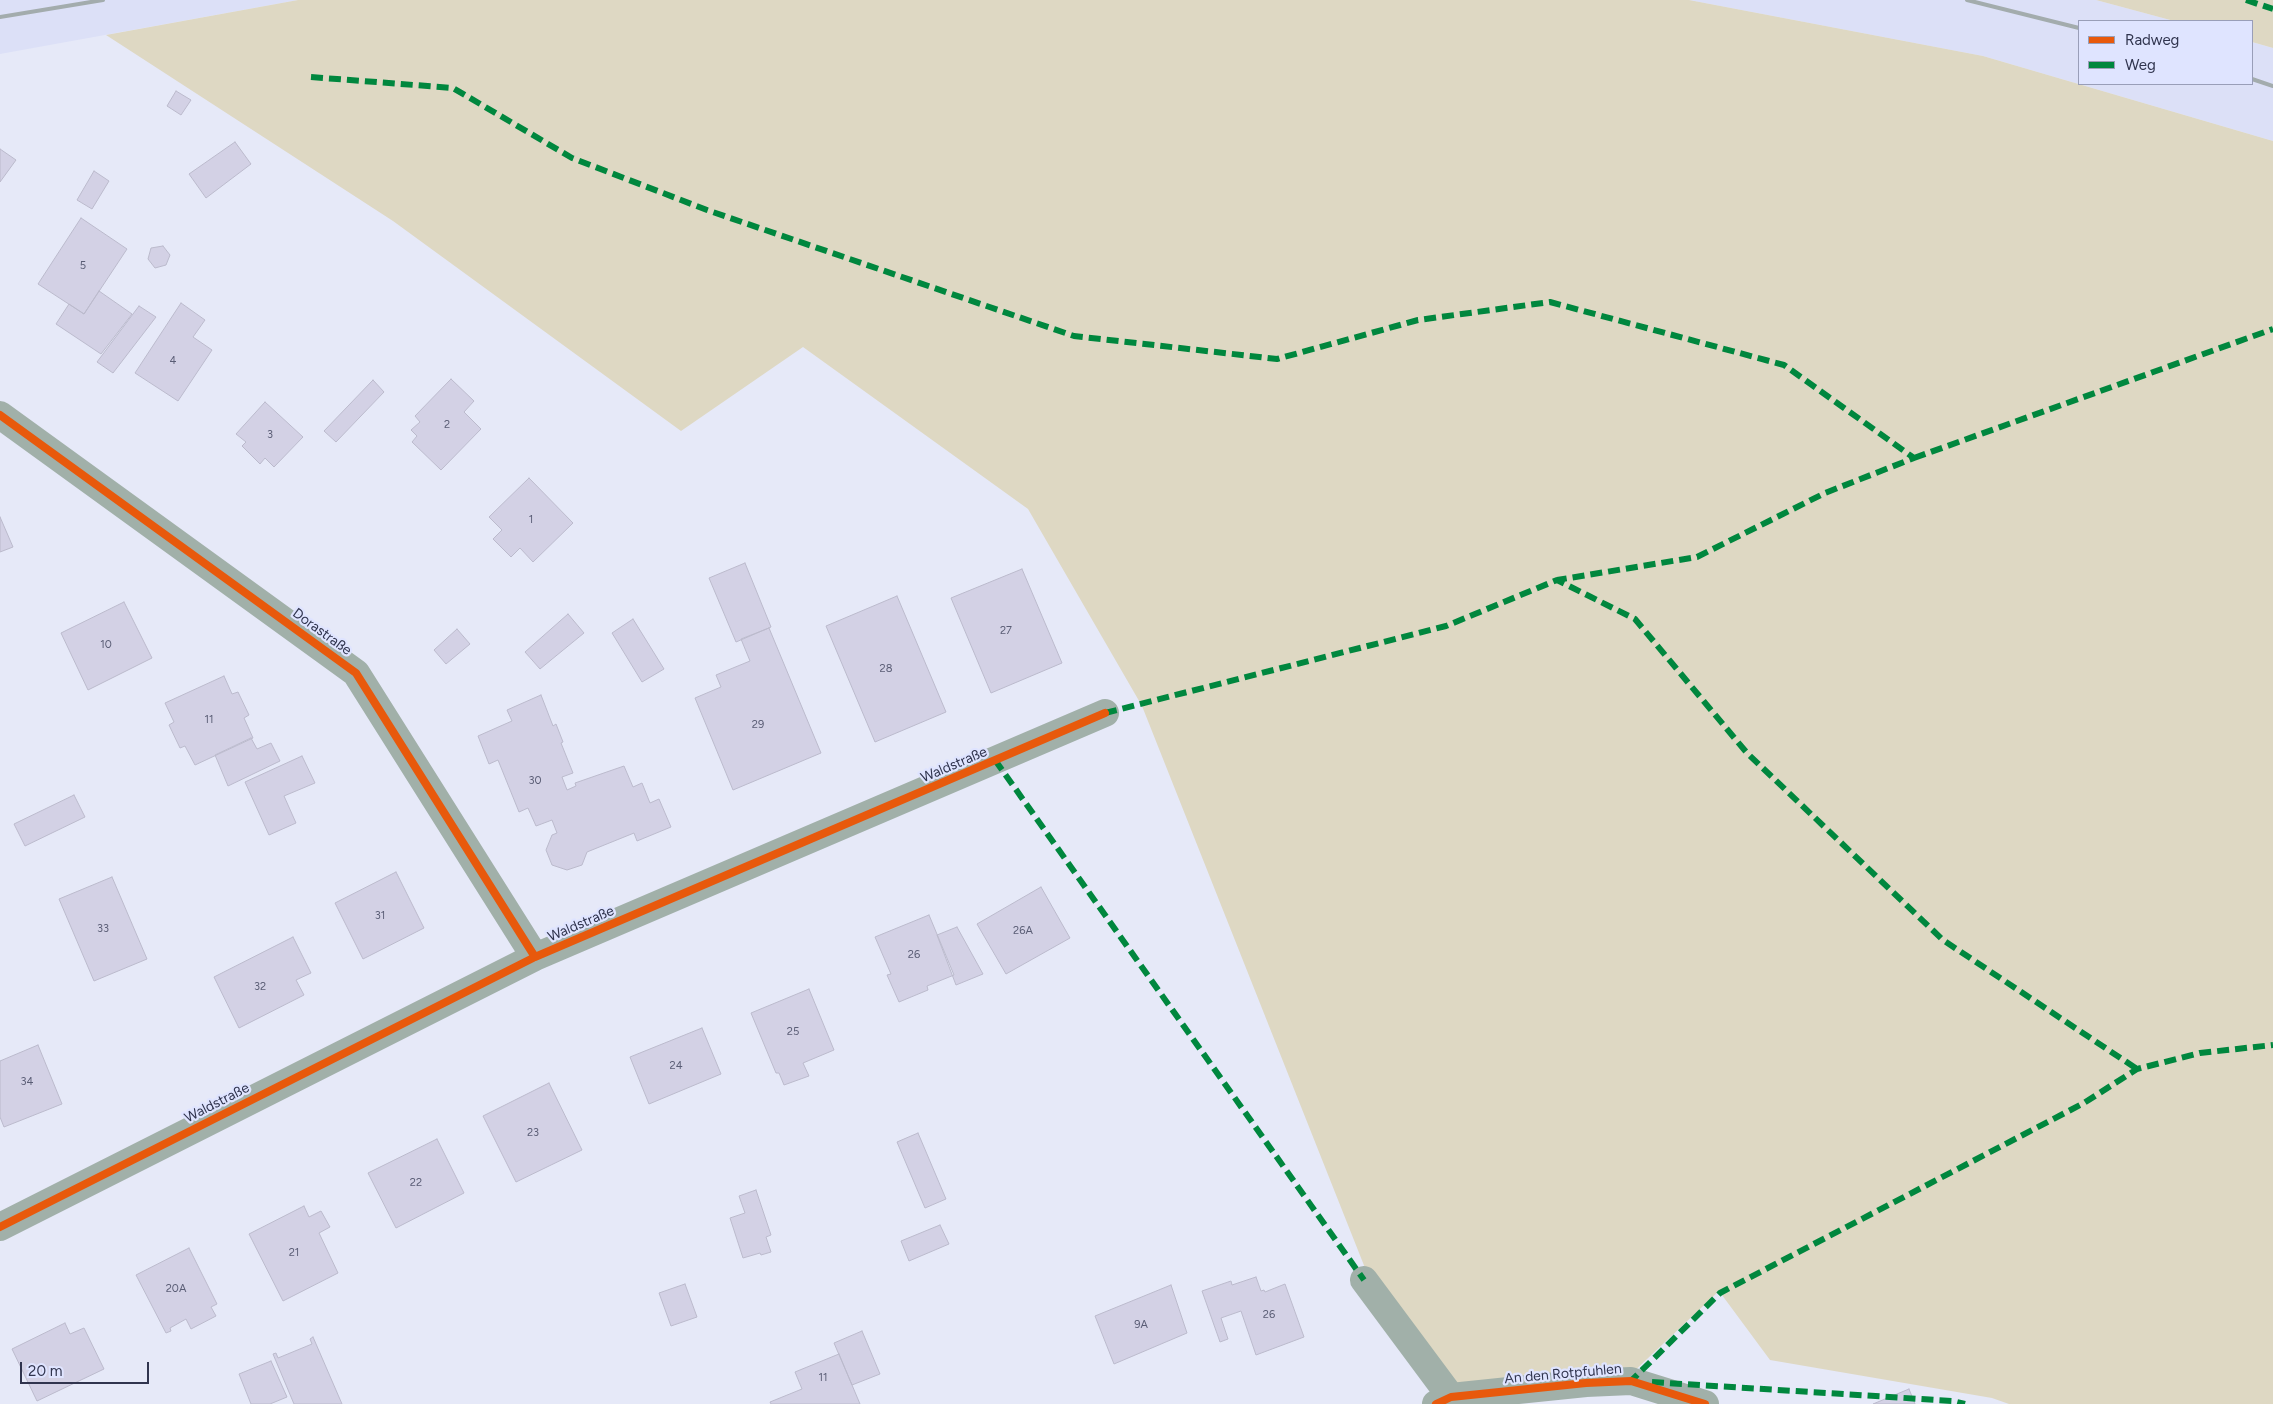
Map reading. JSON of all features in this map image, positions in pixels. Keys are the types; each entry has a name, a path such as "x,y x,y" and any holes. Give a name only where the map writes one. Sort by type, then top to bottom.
{"street":[{"name":"Dorastraße","path":"0,415 356,672 535,957"},
{"name":"Waldstraße","path":"0,1227 535,957 1106,714"},
{"name":"An den Rotpfuhlen","path":"1364,1280 1443,1401 1586,1383 1631,1381 1705,1404"}],"shaded area":[{"path":"0,0 298,0 0,54"},
{"path":"298,0 1689,0 1983,56 2273,141 2273,1404 2009,1404 1992,1398 1770,1360 1719,1291 1628,1377 1453,1394 1369,1278 1142,706 1028,509 803,347 681,431 393,221 106,35"},
{"path":"1689,0 2096,0 2170,20 2078,20 2078,84 1983,56"},
{"path":"2096,0 2273,0 2273,48 2253,42 2253,20 2170,20"},
{"path":"2253,42 2273,48 2273,141 2082,85 2253,85"}],"building":[{"path":"176,91 191,100 181,115 167,106"},
{"path":"235,142 251,164 206,198 189,174"},
{"path":"0,149 16,160 0,182"},
{"path":"94,171 109,181 92,209 77,200"},
{"path":"81,218 127,249 84,314 38,284"},
{"path":"163,246 170,255 166,265 155,268 148,259 151,248"},
{"path":"99,291 132,314 101,354 56,324 69,304 84,314"},
{"path":"181,303 205,320 193,337 212,350 178,401 135,373"},
{"path":"139,306 156,317 113,373 97,362"},
{"path":"451,379 474,401 464,412 481,429 441,470 412,442 417,436 411,430 420,422 415,416"},
{"path":"373,380 384,392 336,442 324,431"},
{"path":"265,402 303,437 274,467 265,458 260,464 242,446 246,442 236,434"},
{"path":"529,478 573,523 533,562 520,548 511,557 493,539 502,530 489,517"},
{"path":"0,517 13,547 0,552"},
{"path":"745,563 771,627 736,642 709,578"},
{"path":"1022,569 1062,663 991,693 951,598"},
{"path":"897,596 946,712 875,742 826,626"},
{"path":"124,602 152,658 88,690 61,633"},
{"path":"568,614 584,633 540,669 525,652"},
{"path":"633,619 664,669 642,682 612,633"},
{"path":"769,628 821,753 733,790 695,698 721,687 716,675 750,661 741,639"},
{"path":"457,629 470,644 446,664 434,650"},
{"path":"224,676 232,694 238,692 249,715 244,718 253,738 195,765 185,746 180,748 169,725 174,722 165,703"},
{"path":"541,695 553,726 556,724 563,742 561,743 573,773 562,777 567,790 576,786 575,783 624,766 633,787 642,783 650,803 659,799 671,827 637,841 634,833 587,852 582,865 567,870 552,865 546,850 552,835 557,833 552,820 536,826 528,808 519,812 498,760 489,764 478,736 512,721 507,710"},
{"path":"251,738 257,749 271,743 280,761 228,786 215,755"},
{"path":"302,756 315,783 284,796 296,823 269,835 245,782"},
{"path":"74,795 85,817 25,846 14,824"},
{"path":"396,872 424,928 363,959 335,903"},
{"path":"112,877 147,959 94,981 59,899"},
{"path":"1041,887 1070,938 1006,974 977,924"},
{"path":"929,915 954,975 927,986 928,990 899,1002 887,975 891,974 875,937"},
{"path":"957,927 983,974 956,985 937,935"},
{"path":"293,937 311,973 296,980 304,995 239,1028 214,977"},
{"path":"809,989 834,1050 803,1063 809,1076 784,1085 779,1073 776,1073 751,1013"},
{"path":"702,1028 721,1074 649,1104 630,1057"},
{"path":"38,1045 62,1104 4,1127 0,1117 0,1061"},
{"path":"549,1083 582,1150 516,1182 483,1116"},
{"path":"918,1133 946,1199 925,1208 897,1142"},
{"path":"437,1139 464,1193 396,1228 368,1173"},
{"path":"756,1190 771,1235 766,1237 771,1252 743,1258 730,1218 745,1213 739,1196"},
{"path":"304,1206 309,1217 321,1211 330,1227 319,1233 338,1273 283,1301 249,1234"},
{"path":"940,1225 949,1244 909,1261 901,1241"},
{"path":"189,1248 217,1304 211,1307 216,1316 191,1329 186,1319 170,1328 171,1331 166,1333 136,1275"},
{"path":"1256,1277 1261,1291 1264,1290 1265,1292 1285,1284 1304,1337 1256,1355 1241,1311 1221,1318 1228,1339 1220,1342 1202,1291 1231,1281 1232,1285"},
{"path":"685,1284 697,1317 671,1326 659,1293"},
{"path":"1171,1285 1187,1333 1114,1364 1095,1316"},
{"path":"65,1323 70,1334 84,1328 104,1369 37,1401 12,1349"},
{"path":"862,1331 880,1374 852,1385 834,1343"},
{"path":"313,1337 342,1404 294,1404 273,1354 276,1353 278,1358 312,1344 310,1339"},
{"path":"839,1354 860,1404 771,1404 770,1402 802,1389 795,1372"},
{"path":"271,1361 287,1397 270,1404 251,1404 239,1374"},
{"path":"1909,1389 1915,1404 1873,1404"}],"railway":[{"path":"0,17 103,0"},
{"path":"1967,0 2078,28"},
{"path":"2253,79 2273,86"}],"marked path":[{"path":"2246,0 2273,9"},
{"path":"311,77 453,88 572,158 707,210 1074,336 1277,359 1418,320 1550,302 1784,365 1914,458 1825,493 1697,557 1557,580"},
{"path":"1914,458 2273,329"},
{"path":"1105,713 1446,626 1557,580 1635,619 1747,753 1943,940 2137,1069"},
{"path":"995,760 1364,1280"},
{"path":"1634,1381 1631,1381 1720,1293 2084,1103 2137,1069 2200,1053 2273,1045"},
{"path":"1652,1382 1953,1401 1965,1404"}],"cycle path":[{"path":"0,415 356,673 535,957"},
{"path":"0,1227 535,957 1105,713"},
{"path":"1436,1404 1451,1397 1586,1383 1631,1381 1705,1404"}]}
